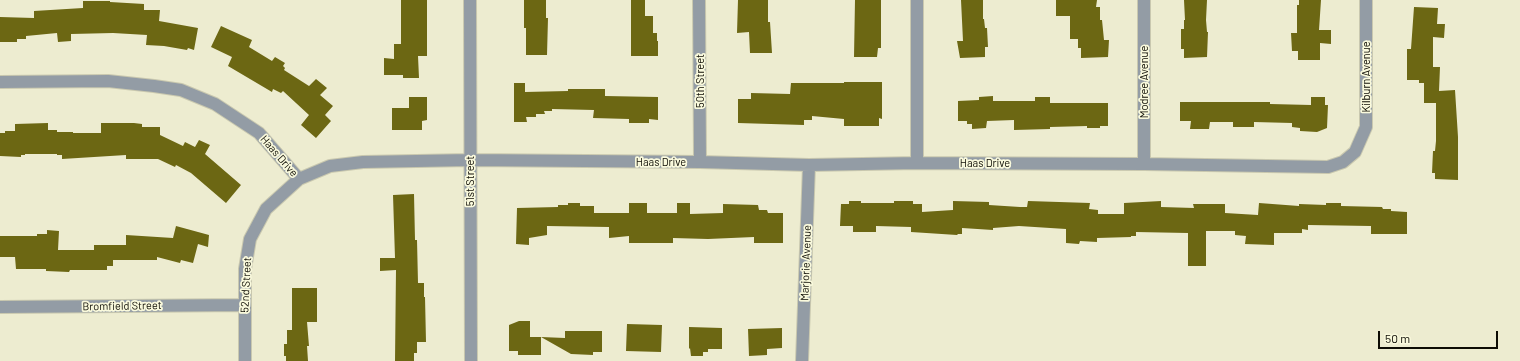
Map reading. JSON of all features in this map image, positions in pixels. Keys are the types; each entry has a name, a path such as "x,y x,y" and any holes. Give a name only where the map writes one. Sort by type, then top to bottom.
{"street":[{"name":"51st Street","path":"470,0 471,361"},
{"name":"50th Street","path":"699,0 700,162"},
{"path":"917,0 917,163"},
{"name":"Modree Avenue","path":"1144,0 1144,164"},
{"name":"Kilburn Avenue","path":"1355,152 1366,127 1366,0"},
{"name":"Haas Drive","path":"0,82 108,81 181,90 215,104 259,133 299,179 330,166 363,162 470,160 700,162 809,165 917,163 1144,164 1328,167 1343,162 1355,152"},
{"name":"Marjorie Avenue","path":"802,361 809,165"},
{"name":"52nd Street","path":"245,361 245,269 250,239 266,209 299,179"},
{"name":"Bromfield Street","path":"0,307 245,305"}],"building":[{"path":"401,0 427,0 427,56 418,56 419,78 403,78 403,75 384,75 384,58 394,59 394,44 401,44"},
{"path":"524,0 546,0 546,18 548,18 547,55 526,55"},
{"path":"631,0 645,0 645,16 653,16 653,33 657,33 658,56 631,56"},
{"path":"738,0 768,0 768,22 770,22 772,53 750,53 749,32 737,33"},
{"path":"855,0 881,0 881,48 878,48 877,57 854,57"},
{"path":"961,0 983,0 983,19 985,28 987,28 988,47 985,47 985,57 960,58 957,41 963,41"},
{"path":"1056,0 1097,0 1096,7 1100,7 1100,20 1102,20 1104,40 1109,40 1108,57 1081,58 1081,48 1078,48 1078,39 1070,39 1070,16 1056,16"},
{"path":"1184,0 1207,0 1207,57 1184,58 1184,49 1181,49 1181,29 1184,29 1185,20"},
{"path":"1299,0 1321,0 1319,30 1331,30 1331,44 1320,43 1320,60 1298,60 1298,51 1292,51 1291,33 1297,33 1297,5 1299,5"},
{"path":"83,1 110,1 144,4 144,10 160,10 159,21 198,28 194,50 188,48 187,50 146,45 147,35 113,33 71,34 71,41 58,42 57,33 26,36 26,39 17,39 17,42 0,42 0,17 34,18 34,11 83,8"},
{"path":"1414,7 1438,8 1437,24 1445,24 1444,38 1433,37 1433,67 1440,67 1439,91 1455,90 1458,137 1458,180 1435,179 1435,173 1432,173 1433,151 1435,151 1436,141 1436,103 1424,103 1424,83 1419,83 1419,80 1407,80 1407,49 1411,49"},
{"path":"221,26 252,40 249,47 272,61 275,57 285,63 283,66 285,68 284,70 309,86 316,79 327,88 320,95 333,106 325,115 331,121 316,138 301,125 309,115 283,91 281,93 273,89 272,92 228,66 232,57 211,47"},
{"path":"882,82 882,119 879,118 879,126 844,126 844,119 812,116 812,120 804,120 804,125 738,123 738,99 751,99 751,93 790,94 791,83"},
{"path":"514,83 525,83 525,92 568,91 568,89 605,89 605,96 658,97 658,120 649,119 649,123 629,123 629,119 593,118 594,110 552,109 552,111 544,111 545,114 536,114 536,117 526,117 527,122 514,122"},
{"path":"993,96 993,101 1035,101 1035,97 1050,97 1050,103 1108,103 1108,126 1100,126 1100,128 1087,128 1087,126 1014,130 1014,120 987,121 986,128 972,129 972,124 967,124 967,121 958,121 958,101 979,100 979,97"},
{"path":"409,97 427,97 427,120 422,121 422,130 392,130 392,108 409,108"},
{"path":"1311,97 1325,97 1325,105 1328,105 1327,128 1317,132 1300,131 1300,128 1292,127 1292,123 1254,122 1254,127 1233,127 1233,122 1210,122 1209,129 1190,129 1191,121 1180,121 1180,102 1270,102 1270,104 1311,105"},
{"path":"48,123 48,130 73,133 101,133 101,123 134,123 142,124 142,127 160,127 160,135 183,146 185,142 195,147 199,140 210,145 205,154 241,185 226,203 191,173 176,165 175,167 158,159 126,159 126,155 62,159 62,155 57,154 25,154 21,155 21,157 0,156 0,133 5,133 5,131 15,131 15,124"},
{"path":"414,194 418,283 424,283 426,342 417,342 417,353 414,353 414,361 395,361 396,270 380,271 380,258 395,258 393,195"},
{"path":"849,201 861,201 861,203 894,203 894,201 913,201 913,204 922,204 922,212 953,210 953,201 989,202 989,205 1020,207 1027,207 1028,201 1090,203 1089,209 1098,210 1098,214 1124,214 1124,203 1161,201 1161,207 1194,208 1193,204 1225,204 1225,213 1258,215 1259,203 1299,206 1299,204 1326,205 1326,203 1341,203 1341,206 1382,207 1383,209 1391,209 1391,211 1407,212 1407,234 1371,234 1371,226 1308,225 1308,230 1302,229 1302,233 1274,233 1274,245 1245,244 1246,236 1235,235 1235,231 1206,231 1206,266 1188,266 1188,233 1136,232 1136,236 1097,238 1097,242 1080,241 1079,244 1066,243 1066,229 1019,226 993,228 993,230 962,228 962,234 957,235 911,232 911,227 876,226 876,232 853,232 853,226 840,226 841,204 849,204"},
{"path":"568,203 580,203 580,206 594,206 594,213 629,213 629,203 647,203 647,213 677,213 677,203 690,203 690,214 723,213 723,204 758,205 759,210 767,210 768,213 783,213 783,243 754,243 754,237 708,239 673,238 673,243 629,243 629,236 609,238 609,227 547,226 547,235 529,238 529,245 516,244 517,208 558,207 558,205 568,205"},
{"path":"176,226 209,235 208,247 198,244 193,263 181,260 180,263 157,257 157,260 113,260 113,266 107,266 107,270 70,270 69,272 46,271 46,269 16,269 15,257 0,257 0,236 37,236 37,234 47,234 47,230 59,231 58,250 94,250 94,245 126,245 126,235 173,238"},
{"path":"292,288 317,288 317,322 307,322 309,346 307,346 308,361 286,361 286,356 284,356 284,344 287,344 287,330 292,330"},
{"path":"519,321 530,321 530,337 541,337 541,355 518,355 518,351 509,351 509,325"},
{"path":"627,324 662,325 661,352 626,351"},
{"path":"689,327 722,328 722,349 708,349 708,352 703,352 703,356 691,356 690,348 689,349"},
{"path":"782,328 782,348 767,349 767,355 749,356 748,329"},
{"path":"565,331 602,331 602,352 593,352 593,355 571,354 541,337 565,338"}]}
